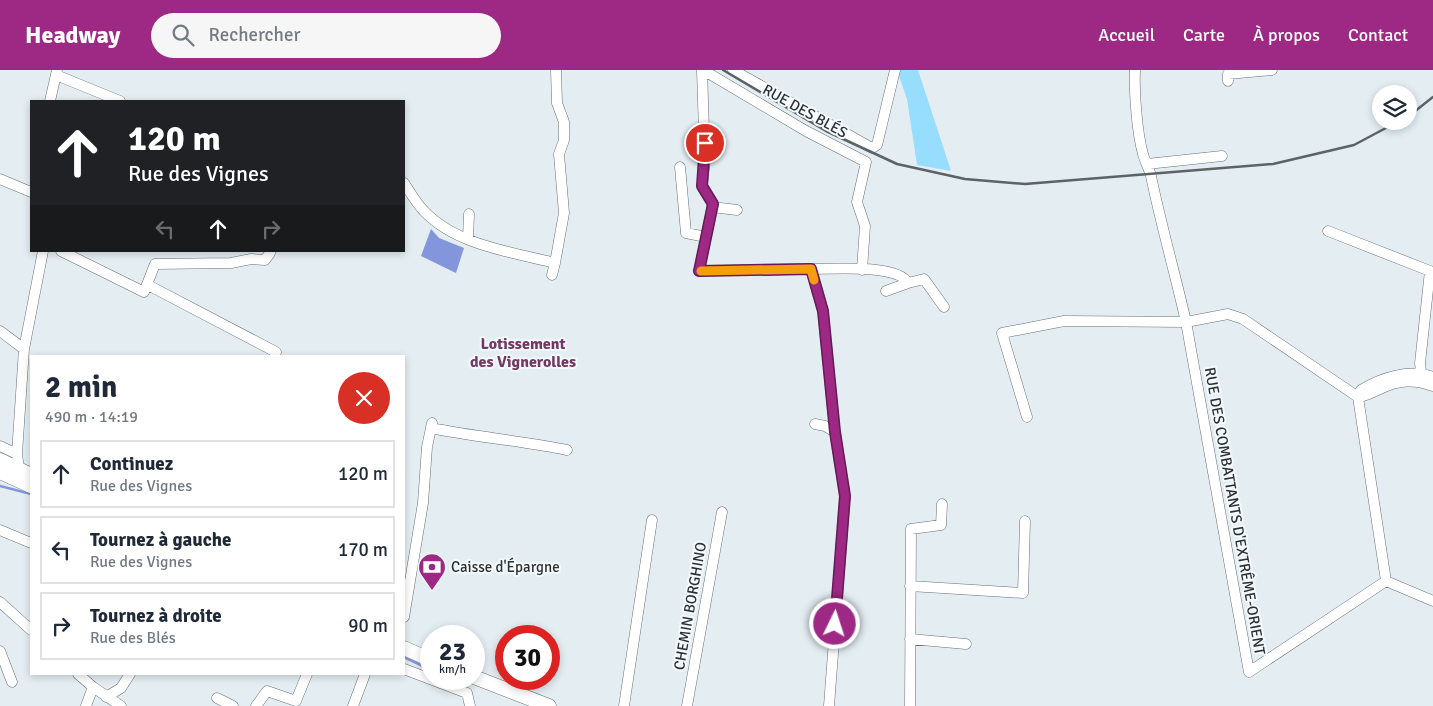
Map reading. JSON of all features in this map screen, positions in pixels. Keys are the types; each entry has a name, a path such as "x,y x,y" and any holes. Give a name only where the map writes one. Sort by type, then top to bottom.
{"main road":[{"path":"1,465 25,472"},
{"path":"1,465 30,485"},
{"path":"405,648 420,655"},
{"path":"485,682 549,706"}],"street":[{"path":"552,275 564,213 559,154 564,140 564,122 558,103 556,70"},
{"name":"RUE DES BLÉS","path":"703,70 806,131 866,162 857,202 865,226 862,270"},
{"name":"RUE DES BLÉS","path":"703,70 705,161 702,186 712,201 712,207"},
{"name":"RUE DES BLÉS","path":"733,70 869,147 874,148 877,145 895,70"},
{"path":"1136,70 1136,100 1142,153 1147,164 1157,211 1170,249 1186,322"},
{"path":"1228,75 1272,70"},
{"path":"50,100 56,73 118,100"},
{"path":"806,131 815,117"},
{"path":"1147,164 1222,156"},
{"path":"680,167 686,233 706,237"},
{"path":"0,179 30,192"},
{"path":"405,184 424,211 450,231 493,248 555,262"},
{"path":"737,210 712,207 699,271 862,270 895,273 903,276 908,283"},
{"path":"468,238 469,214"},
{"path":"1328,231 1430,271 1421,378"},
{"path":"25,472 16,454 24,349 43,252"},
{"path":"63,252 144,292 155,264 232,263 251,259 265,260 270,253"},
{"path":"811,269 823,311 835,432 845,496 829,706"},
{"path":"886,291 921,278 926,280 944,307"},
{"path":"148,285 276,352 275,355"},
{"path":"1026,417 1002,333 1064,321 1186,322 1228,314 1243,319 1358,397"},
{"name":"RUE DES COMBATTANTS D'EXTRÊME-ORIENT","path":"1186,322 1249,672 1386,581"},
{"path":"0,331 24,349"},
{"path":"1433,377 1421,378 1400,375 1380,381 1361,390 1358,397 1386,581 1433,600"},
{"path":"1421,378 1433,386"},
{"path":"815,424 825,426 835,432"},
{"path":"405,611 423,503 427,447 432,425 470,436 515,439 567,450"},
{"path":"0,446 16,454"},
{"path":"1,465 16,454"},
{"path":"910,706 910,529 942,526 942,504"},
{"name":"CHEMIN BORGHINO","path":"687,706 722,512"},
{"path":"624,706 652,520"},
{"path":"910,586 1023,593 1025,521"},
{"path":"0,530 30,543"},
{"path":"0,602 30,629"},
{"path":"910,639 966,644"},
{"path":"0,651 12,682"},
{"path":"405,669 467,694 470,706"},
{"path":"79,675 106,697 121,706"},
{"path":"106,697 121,688 129,675"},
{"path":"256,706 267,691 296,701 307,675"},
{"path":"353,706 365,675"},
{"path":"86,706 93,687"},
{"path":"216,698 233,706"}],"shaded area":[{"path":"897,70 918,70 951,171 917,165 907,99"},
{"path":"431,229 439,238 464,248 456,273 421,256"}],"waterway":[{"path":"0,486 30,494"},
{"path":"405,657 420,665"}],"railway":[{"path":"723,70 826,131 897,164 965,179 1025,184 1273,164 1354,145 1382,130"},
{"path":"1417,110 1433,97"}],"slow traffic":[{"path":"701,271 811,269 814,280"}],"place":[{"name":"Caisse d'Épargne","path":"432,591"}],"district":[{"name":"Lotissement des Vignerolles","path":"523,352"}],"route":[{"path":"705,143 702,186 713,204 699,271 811,269 823,311 835,432 845,496 835,624"}]}
